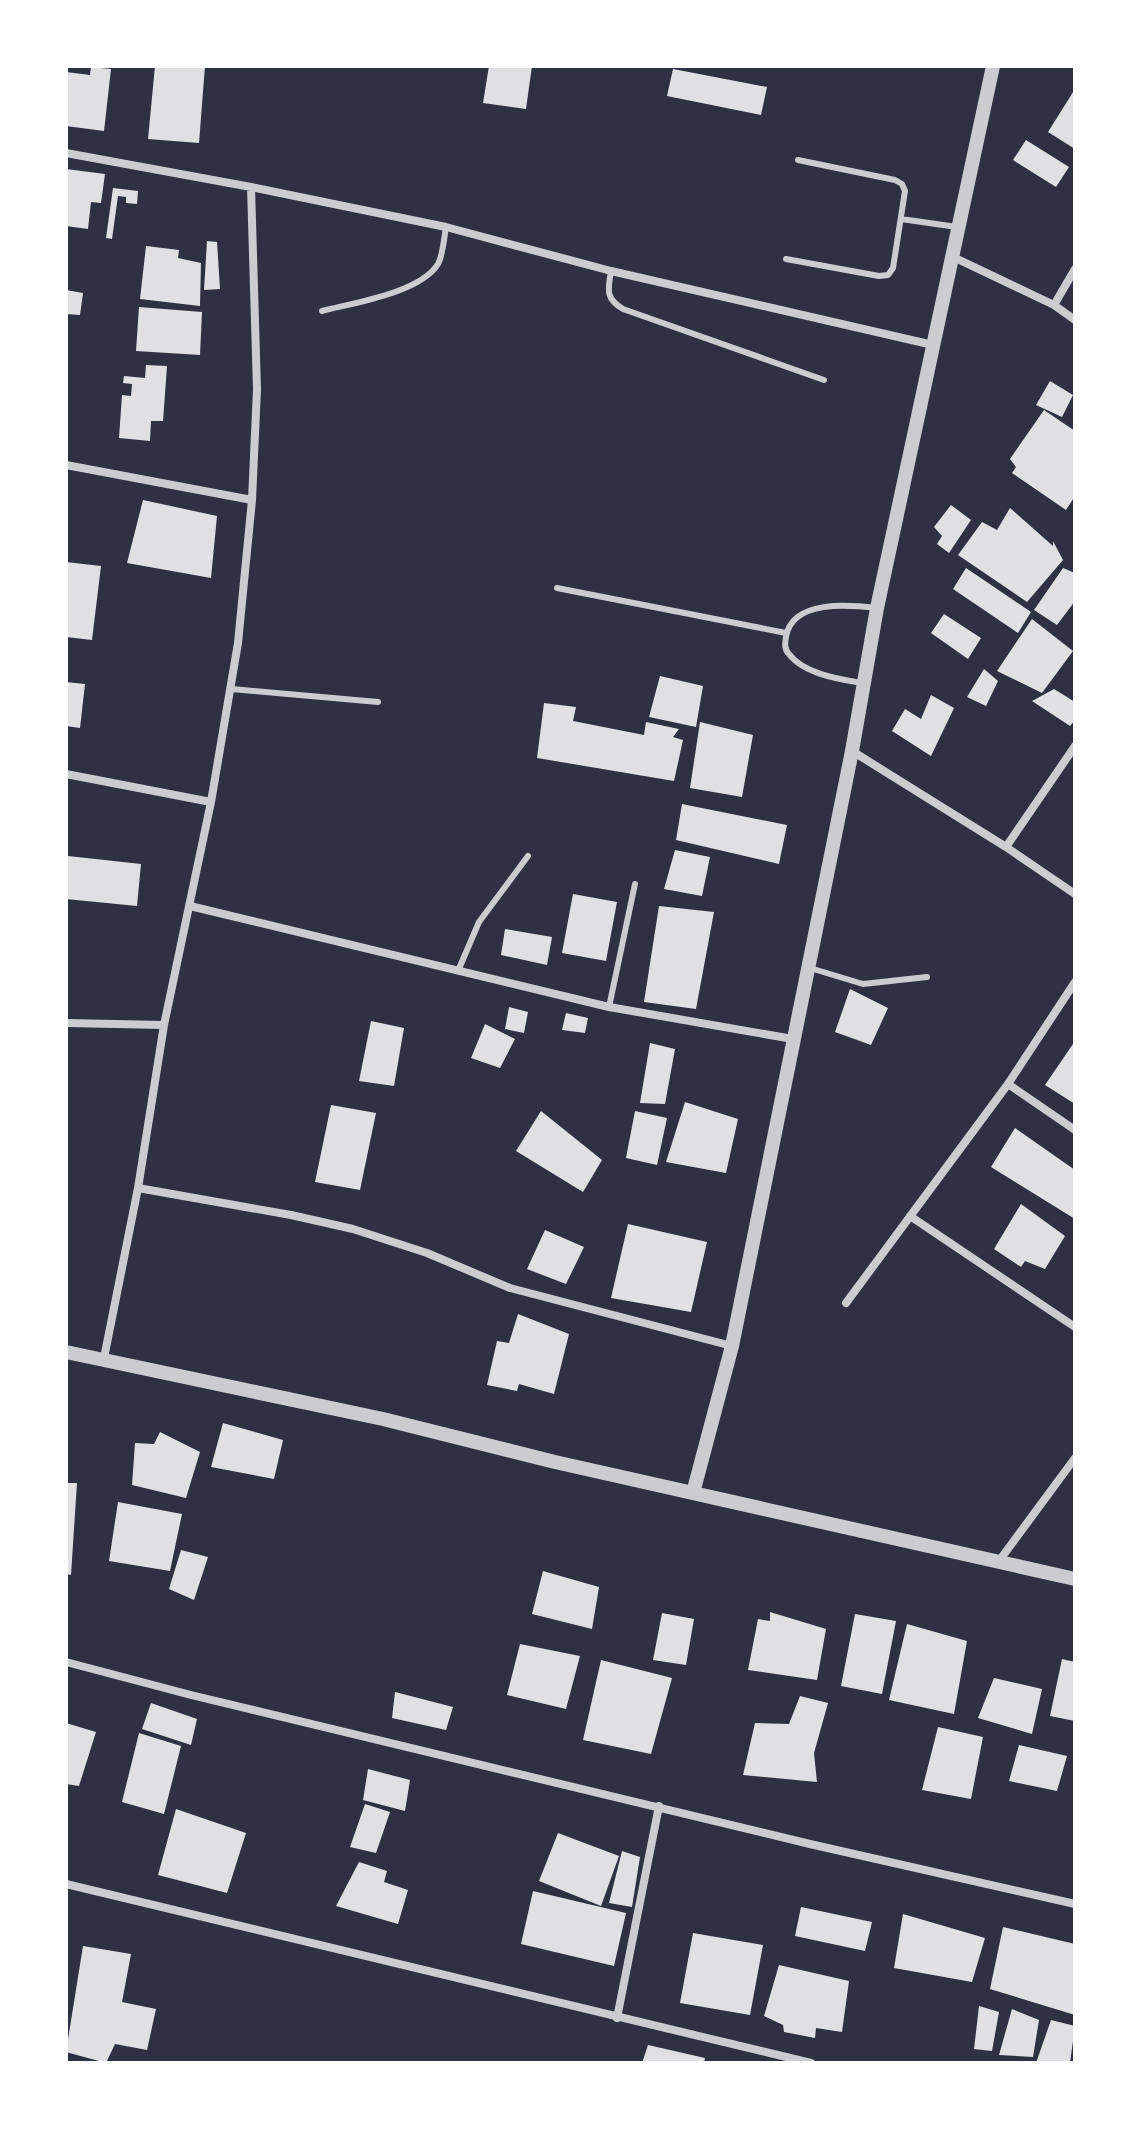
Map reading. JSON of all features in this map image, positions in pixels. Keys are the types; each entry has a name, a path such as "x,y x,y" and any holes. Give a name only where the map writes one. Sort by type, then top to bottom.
{"street":[{"path":"693,1493 732,1346 852,751 877,608 993,66"},
{"path":"66,153 446,227 611,271 933,345"},
{"path":"104,1358 138,1188 164,1025 232,689 252,500 257,389 251,187"},
{"path":"953,257 1054,305 1075,320"},
{"path":"1054,305 1075,269"},
{"path":"66,465 252,500"},
{"path":"1006,847 1075,746"},
{"path":"852,751 1075,894"},
{"path":"66,774 211,802"},
{"path":"190,906 609,1007 793,1039"},
{"path":"846,1303 1008,1084 1075,982"},
{"path":"66,1023 164,1025"},
{"path":"1008,1084 1075,1130"},
{"path":"138,1188 353,1229 427,1253 510,1288 732,1346"},
{"path":"910,1216 1075,1327"},
{"path":"66,1352 383,1419 1075,1579"},
{"path":"999,1561 1075,1458"},
{"path":"66,1662 810,1844 1075,1904"},
{"path":"617,2018 659,1806"},
{"path":"66,1884 811,2063"}],"lane":[{"path":"786,259 888,275 893,268 905,191 902,184 895,180 798,160"},
{"path":"901,219 959,227"},
{"path":"322,311 407,288 422,280 438,264 446,227"},
{"path":"611,271 608,292 612,302 623,309 824,380"},
{"path":"557,588 786,633"},
{"path":"863,683 830,677 802,665 789,656 785,647 786,633 791,623 823,606 877,608"},
{"path":"232,689 378,702"},
{"path":"458,971 479,922 528,856"},
{"path":"609,1007 635,884"},
{"path":"808,967 863,984 927,977"}],"building":[{"path":"155,66 205,66 199,143 148,139"},
{"path":"489,66 532,66 526,109 483,103"},
{"path":"91,67 111,69 104,131 66,126 66,72 90,75"},
{"path":"673,69 767,87 761,115 667,96"},
{"path":"1075,89 1075,149 1048,132"},
{"path":"1026,140 1069,167 1056,187 1013,160"},
{"path":"66,169 105,174 101,203 91,202 88,229 66,226"},
{"path":"113,188 138,191 137,204 126,203 126,197 118,196 112,239 106,238"},
{"path":"207,241 217,242 220,289 204,290"},
{"path":"146,246 179,250 178,258 201,263 200,306 140,299"},
{"path":"66,290 83,293 80,315 66,314"},
{"path":"139,307 202,312 200,355 136,351"},
{"path":"146,365 167,366 163,421 151,421 150,441 119,438 122,395 131,396 132,384 123,383 124,376 145,378"},
{"path":"1050,381 1073,395 1062,417 1036,405"},
{"path":"1044,410 1075,431 1075,496 1066,510 1012,473 1016,467 1010,459"},
{"path":"143,500 217,516 211,578 127,563"},
{"path":"951,505 971,520 949,553 937,544 942,536 934,527"},
{"path":"1010,508 1053,546 1053,541 1063,560 1027,602 958,555 982,522 997,530"},
{"path":"66,562 101,566 92,640 66,637"},
{"path":"966,568 1031,612 1018,633 953,589"},
{"path":"1063,568 1075,573 1075,601 1057,625 1034,610"},
{"path":"944,614 981,638 968,659 931,633"},
{"path":"1032,619 1073,651 1042,693 997,671"},
{"path":"984,669 998,681 986,706 967,697"},
{"path":"660,676 703,686 696,727 649,717"},
{"path":"66,682 85,684 80,728 66,726"},
{"path":"1054,689 1075,702 1075,720 1070,726 1032,701"},
{"path":"931,695 954,708 931,756 892,731 905,709 921,719"},
{"path":"544,703 576,707 573,721 644,735 646,722 679,729 673,737 683,740 674,781 537,758"},
{"path":"700,722 753,735 742,797 690,788"},
{"path":"682,804 787,825 779,864 676,840"},
{"path":"675,850 710,857 702,896 664,889"},
{"path":"68,856 141,864 137,906 66,899"},
{"path":"573,894 617,902 606,961 562,953"},
{"path":"659,906 714,912 696,1009 644,1002"},
{"path":"505,929 552,937 547,965 501,955"},
{"path":"850,989 888,1008 871,1045 835,1032"},
{"path":"509,1007 528,1012 524,1033 505,1029"},
{"path":"566,1013 588,1018 585,1033 562,1030"},
{"path":"371,1021 404,1028 394,1086 359,1081"},
{"path":"485,1024 515,1039 500,1068 471,1058"},
{"path":"1075,1041 1075,1104 1045,1085"},
{"path":"650,1043 675,1049 665,1104 640,1103"},
{"path":"685,1102 738,1119 726,1173 666,1162"},
{"path":"331,1105 376,1113 360,1190 315,1182"},
{"path":"541,1111 602,1160 583,1192 516,1151"},
{"path":"635,1111 667,1118 657,1165 626,1158"},
{"path":"1015,1128 1075,1170 1075,1219 991,1167"},
{"path":"1021,1204 1065,1236 1045,1269 1025,1261 1021,1267 994,1249"},
{"path":"628,1224 707,1242 691,1312 611,1298"},
{"path":"545,1230 584,1247 566,1284 527,1269"},
{"path":"518,1314 569,1334 554,1394 519,1384 517,1391 487,1385 497,1341 509,1343"},
{"path":"223,1423 283,1440 274,1479 211,1467"},
{"path":"160,1432 200,1452 186,1498 132,1485 135,1443 154,1444"},
{"path":"66,1483 77,1483 71,1575 66,1574"},
{"path":"118,1502 182,1514 170,1571 109,1561"},
{"path":"181,1550 208,1557 194,1600 169,1589"},
{"path":"543,1571 599,1587 592,1629 532,1614"},
{"path":"770,1612 826,1629 817,1680 748,1670 758,1619 770,1621"},
{"path":"662,1613 694,1619 686,1665 653,1660"},
{"path":"855,1614 896,1621 882,1694 841,1686"},
{"path":"907,1624 967,1641 954,1714 889,1700"},
{"path":"520,1644 580,1656 566,1709 507,1695"},
{"path":"1062,1659 1075,1662 1075,1721 1050,1716"},
{"path":"601,1660 672,1678 651,1754 583,1740"},
{"path":"994,1678 1042,1689 1032,1734 978,1718"},
{"path":"395,1692 453,1707 446,1730 392,1718"},
{"path":"800,1696 828,1703 814,1753 817,1782 743,1775 755,1723 789,1724"},
{"path":"151,1703 197,1719 191,1745 142,1729"},
{"path":"66,1723 96,1732 79,1786 66,1784"},
{"path":"938,1727 983,1737 971,1799 922,1790"},
{"path":"139,1733 181,1746 164,1814 122,1802"},
{"path":"1019,1745 1067,1756 1057,1791 1009,1781"},
{"path":"368,1769 410,1780 405,1811 363,1800"},
{"path":"365,1804 390,1812 376,1853 350,1847"},
{"path":"176,1809 246,1833 227,1893 158,1875"},
{"path":"558,1833 619,1856 601,1906 539,1881"},
{"path":"622,1851 640,1857 632,1907 609,1903"},
{"path":"359,1862 387,1871 384,1882 408,1890 398,1924 336,1906"},
{"path":"533,1891 626,1913 614,1966 521,1944"},
{"path":"801,1907 872,1922 865,1951 795,1936"},
{"path":"903,1914 985,1938 972,1982 894,1968"},
{"path":"1003,1927 1075,1944 1075,2015 990,1989"},
{"path":"693,1933 763,1945 750,2015 680,2003"},
{"path":"83,1946 131,1954 122,2002 156,2009 147,2050 115,2044 106,2063 66,2052"},
{"path":"779,1965 849,1981 842,2032 816,2028 815,2038 784,2032 783,2025 764,2016"},
{"path":"979,2006 999,2012 992,2051 974,2049"},
{"path":"1012,2009 1039,2020 1033,2057 999,2055"},
{"path":"1051,2020 1075,2026 1070,2063 1036,2063"},
{"path":"648,2045 705,2058 704,2063 642,2063"}]}
